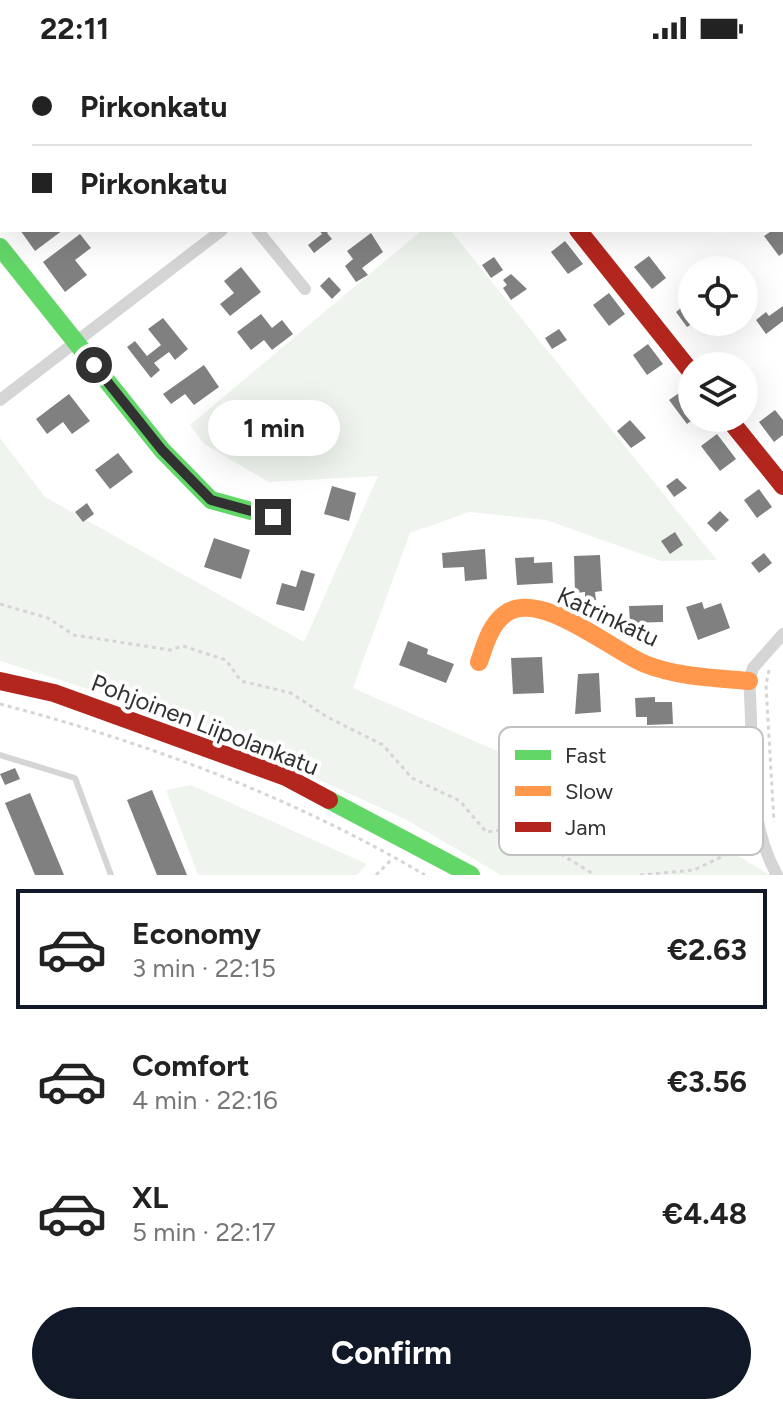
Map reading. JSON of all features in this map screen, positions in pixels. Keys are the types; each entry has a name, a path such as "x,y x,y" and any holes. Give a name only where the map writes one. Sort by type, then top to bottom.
{"street":[{"path":"0,400 219,232"},
{"path":"259,232 305,289"},
{"path":"580,232 678,355"},
{"path":"0,247 162,450 211,500 273,517"},
{"path":"739,432 783,486"},
{"name":"Katrinkatu","path":"479,662 484,642 497,618 508,609 526,608 558,615 582,626 635,660 675,672 749,681"},
{"path":"751,727 749,681 753,668 783,634"},
{"name":"Pohjoinen Liipolankatu","path":"0,681 54,693 286,777 471,875"},
{"path":"763,844 777,875"}],"lane":[{"path":"0,755 75,778 111,875"}],"path":[{"path":"0,604 48,618 74,635 170,650 183,646 226,660 241,681 291,693 327,717 383,745 412,778 460,801 486,832 499,830"},
{"path":"763,836 775,831 766,685 769,669"},
{"path":"0,704 140,747 265,795 425,875"},
{"path":"562,855 595,875"},
{"path":"640,875 694,870 724,855"},
{"path":"376,875 394,857"}],"shaded area":[{"path":"420,232 452,232 717,560 661,561 546,520 469,512 410,533 353,688 499,752 499,855 735,855 770,875 501,875 405,819 195,723 0,661 0,438 45,497 304,642 378,476 269,482 204,444 190,425"},
{"path":"191,785 367,864 357,875 198,875 166,790"}],"building":[{"path":"21,232 60,232 35,251"},
{"path":"320,232 328,232 332,239 314,253 308,245 322,234"},
{"path":"770,232 783,232 783,253 779,256 764,236"},
{"path":"371,233 383,252 362,268 368,275 356,282 345,266 353,259 347,251"},
{"path":"80,234 91,248 75,260 87,275 65,292 43,262"},
{"path":"565,241 583,264 568,274 551,252"},
{"path":"649,256 666,278 652,289 634,267"},
{"path":"494,257 503,270 491,278 482,265"},
{"path":"241,267 261,292 230,316 220,304 234,293 224,281"},
{"path":"511,274 527,289 511,300 503,288 507,285 503,280"},
{"path":"329,277 341,290 332,299 320,286"},
{"path":"609,293 625,314 609,326 593,305"},
{"path":"783,306 783,321 766,334 758,318 766,312 769,316"},
{"path":"261,314 272,328 282,320 293,334 272,350 264,340 251,350 237,332"},
{"path":"163,318 188,349 175,360 169,352 154,363 160,370 151,378 127,347 135,341 147,356 161,345 148,329"},
{"path":"559,329 567,340 552,349 545,338"},
{"path":"648,344 663,364 647,375 633,355"},
{"path":"204,365 219,387 194,405 185,394 171,404 163,394"},
{"path":"69,394 90,421 72,434 63,422 47,434 36,419"},
{"path":"678,394 678,412 669,400"},
{"path":"775,410 783,420 783,435 774,442 759,422"},
{"path":"630,420 646,438 631,448 617,431"},
{"path":"717,434 736,459 720,471 701,446"},
{"path":"118,453 133,472 110,489 95,470"},
{"path":"677,478 687,488 674,497 666,486"},
{"path":"332,486 356,493 349,521 324,514"},
{"path":"759,489 772,507 757,518 744,500"},
{"path":"87,503 94,514 83,522 75,512"},
{"path":"720,511 729,520 716,532 707,523"},
{"path":"675,532 683,545 670,554 661,541"},
{"path":"214,538 250,550 241,579 204,567"},
{"path":"485,549 487,579 465,581 464,567 443,568 442,553"},
{"path":"764,553 772,563 759,573 751,563"},
{"path":"600,555 602,591 595,592 596,600 585,600 585,592 575,593 574,556"},
{"path":"534,557 534,563 552,562 553,583 517,585 515,558"},
{"path":"301,570 315,574 304,611 276,604 282,583 296,587"},
{"path":"702,602 704,609 721,603 730,628 698,640 686,607"},
{"path":"663,605 663,622 630,623 629,606"},
{"path":"408,641 428,649 427,654 454,664 446,683 399,665"},
{"path":"542,657 544,693 513,694 511,658"},
{"path":"599,673 601,712 575,714 578,674"},
{"path":"655,697 655,702 672,702 673,724 647,725 647,717 636,717 635,698"},
{"path":"15,768 20,779 5,785 0,774"},
{"path":"152,790 187,875 157,875 127,800"},
{"path":"30,793 64,875 35,875 5,803"}],"traffic: fast":[{"path":"0,247 162,450 211,500 273,517"},
{"path":"329,800 471,875"}],"traffic: slow":[{"path":"479,662 495,624 505,614 520,608 537,609 576,624 645,664 670,672 749,681"}],"traffic: jam":[{"path":"580,232 678,355"},
{"path":"739,432 783,486"},
{"path":"0,681 54,693 286,777 329,800"}],"route":[{"path":"94,365 162,450 211,500 273,517"}]}
